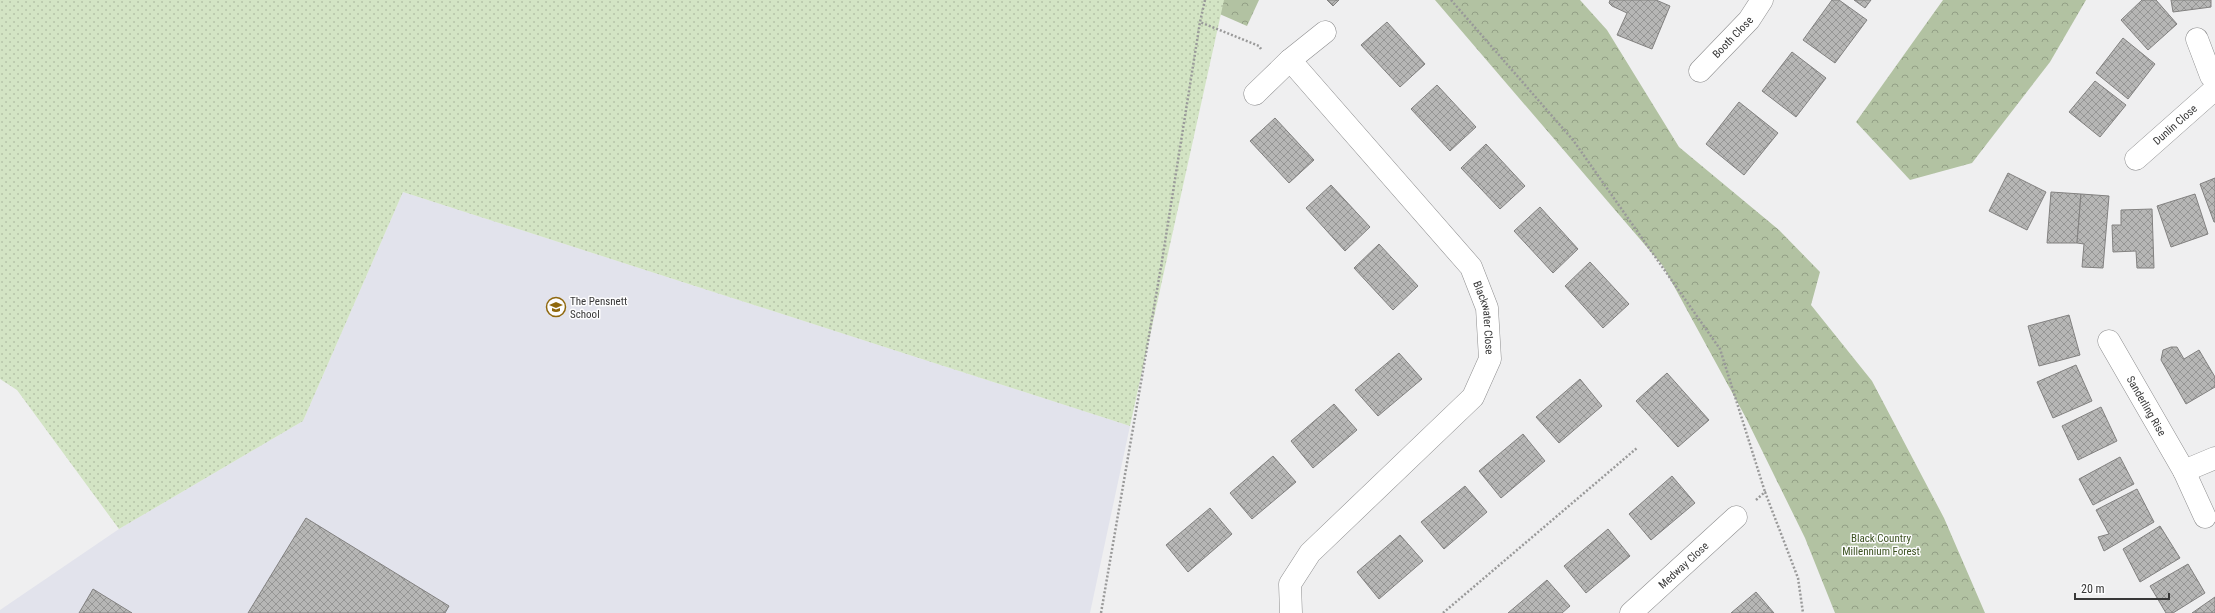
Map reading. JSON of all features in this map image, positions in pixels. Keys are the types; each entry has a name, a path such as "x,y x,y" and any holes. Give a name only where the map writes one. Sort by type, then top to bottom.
{"street":[{"name":"Booth Close","path":"1700,71 1749,20 1762,0"},
{"path":"1255,94 1284,66 1325,32"},
{"path":"2197,39 2211,76 2215,80"},
{"name":"Blackwater Close","path":"1284,66 1471,267 1486,308 1490,359 1473,397 1310,553 1290,584 1291,613"},
{"name":"Dunlin Close","path":"2136,160 2215,89"},
{"name":"Sanderling Rise","path":"2109,341 2184,471 2205,518"},
{"path":"2184,471 2215,458"},
{"name":"Medway Close","path":"1631,613 1736,517"}],"path":[{"path":"1101,613 1161,269 1200,22 1205,0"},
{"path":"1451,0 1572,140 1720,349 1766,492 1798,578 1803,613"},
{"path":"1200,22 1259,46 1284,66"},
{"path":"1443,613 1637,448"},
{"path":"1736,517 1766,492"}],"shaded area":[{"name":"The Pensnett School","path":"403,192 1130,426 1090,613 0,613 0,610 119,529 303,421"}],"green space":[{"path":"0,0 1224,0 1130,426 403,192 303,421 119,529 17,390 0,379"},
{"path":"1218,0 1259,0 1247,26 1215,12"},
{"name":"Black Country Millennium Forest","path":"1435,0 1580,0 1607,30 1679,147 1779,230 1820,272 1811,305 1872,381 1944,518 1985,613 1835,613 1805,538 1746,418 1663,266"},
{"path":"1943,0 2086,0 2050,62 1972,163 1910,180 1856,122"}],"building":[{"path":"1327,0 1339,0 1333,6"},
{"path":"1610,0 1656,0 1670,6 1652,49 1617,35 1627,13 1612,6 1609,3"},
{"path":"1832,0 1839,0 1867,20 1835,63 1803,40"},
{"path":"1854,0 1871,0 1865,8"},
{"path":"2142,0 2156,0 2177,24 2148,50 2121,20"},
{"path":"2171,0 2211,0 2211,7 2173,12"},
{"path":"1387,22 1425,64 1400,87 1361,45"},
{"path":"2123,38 2155,64 2128,99 2096,73"},
{"path":"1792,52 1826,78 1796,117 1762,91"},
{"path":"2095,81 2126,105 2100,137 2069,112"},
{"path":"1437,85 1476,127 1450,151 1411,109"},
{"path":"1739,102 1778,133 1744,175 1706,144"},
{"path":"1275,118 1314,160 1289,183 1250,141"},
{"path":"1486,144 1525,186 1500,209 1461,168"},
{"path":"2008,173 2046,192 2027,230 1989,211"},
{"path":"2215,178 2215,222 2214,222 2200,184"},
{"path":"1331,185 1370,227 1345,251 1306,208"},
{"path":"2051,192 2081,194 2077,243 2047,243"},
{"path":"2081,194 2109,196 2103,268 2082,267 2084,244 2077,243"},
{"path":"2195,194 2208,234 2171,247 2157,206"},
{"path":"1540,207 1578,249 1553,273 1514,231"},
{"path":"2152,209 2154,268 2137,268 2136,251 2113,252 2112,225 2121,225 2121,210"},
{"path":"1379,244 1418,286 1393,310 1354,268"},
{"path":"1590,262 1629,304 1603,328 1565,286"},
{"path":"2069,315 2080,355 2039,366 2028,326"},
{"path":"2171,347 2177,347 2184,359 2199,350 2215,377 2215,387 2186,404 2161,360 2163,350"},
{"path":"1399,353 1422,379 1378,416 1355,390"},
{"path":"2076,365 2092,401 2053,418 2037,382"},
{"path":"1667,373 1709,420 1678,447 1636,401"},
{"path":"1580,379 1602,406 1559,443 1536,417"},
{"path":"1334,404 1357,430 1313,468 1291,441"},
{"path":"2101,407 2117,441 2078,460 2062,426"},
{"path":"1523,434 1545,461 1501,498 1479,471"},
{"path":"1273,456 1296,482 1252,519 1230,493"},
{"path":"2120,457 2134,484 2093,505 2079,479"},
{"path":"1672,476 1695,503 1651,540 1629,514"},
{"path":"1465,486 1487,512 1444,549 1421,522"},
{"path":"2137,489 2154,522 2104,551 2098,537 2109,534 2096,510"},
{"path":"1210,508 1232,534 1188,572 1166,545"},
{"path":"306,518 449,606 445,613 248,613"},
{"path":"2160,526 2180,558 2140,582 2123,549"},
{"path":"1608,529 1630,556 1586,593 1564,566"},
{"path":"1400,535 1423,561 1379,599 1357,572"},
{"path":"2188,564 2205,593 2173,613 2166,613 2150,586"},
{"path":"1547,580 1570,606 1562,613 1508,613"},
{"path":"93,589 132,613 79,613"},
{"path":"1756,592 1774,613 1731,613"},
{"path":"2215,597 2215,613 2192,613"}],"place":[{"name":"The Pensnett School","path":"556,307"}]}
